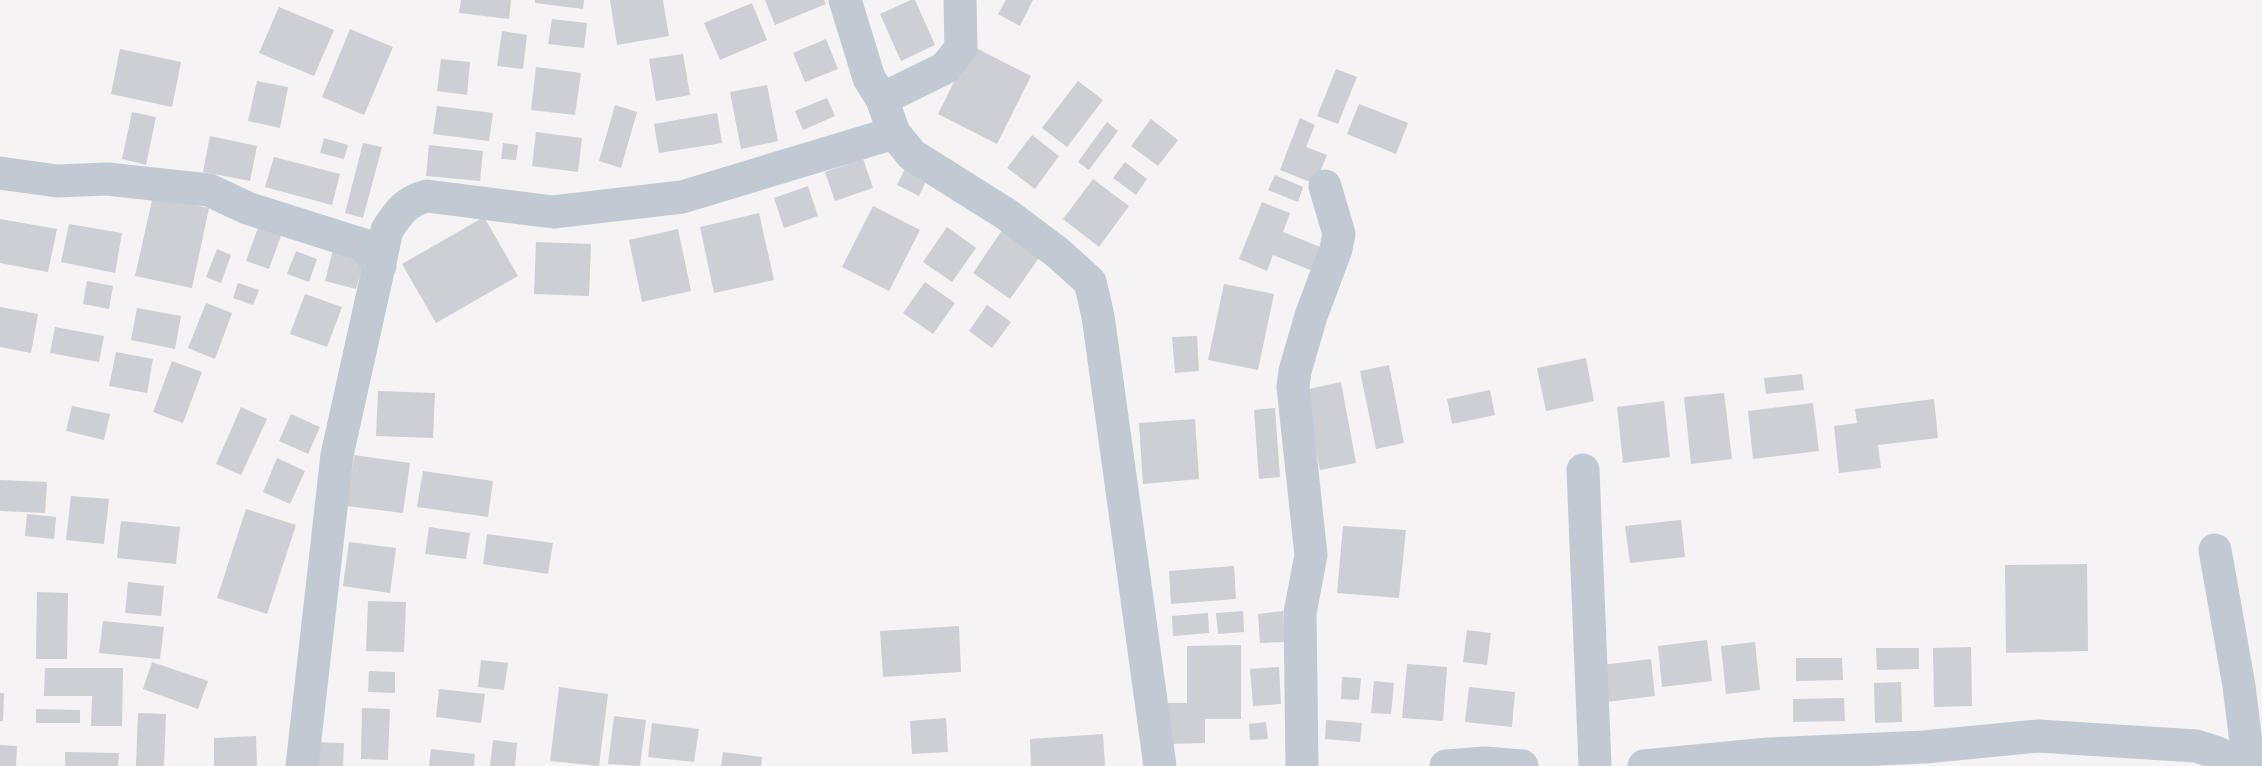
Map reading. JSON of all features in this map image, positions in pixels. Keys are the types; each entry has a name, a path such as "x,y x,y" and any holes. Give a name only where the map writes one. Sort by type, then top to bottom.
{"street":[{"path":"845,0 869,78 882,99 894,133 912,154 1006,214 1058,253 1090,282 1098,316 1160,766"},
{"path":"882,99 945,69 961,48 960,0"},
{"path":"302,766 337,455 387,230 400,211 413,199 427,196 554,212 682,197 894,133"},
{"path":"0,173 57,181 107,179 209,190 248,208 364,244 380,266"},
{"path":"1302,766 1300,613 1311,555 1293,387 1295,371 1311,316 1336,249 1339,234 1324,186"},
{"path":"1583,470 1595,766"},
{"path":"2216,550 2239,686 2249,766"},
{"path":"1644,766 1768,754 1924,747 2038,736 2196,746 2218,753 2236,766"},
{"path":"1446,766 1485,764 1522,766"}],"building":[{"path":"461,0 511,0 509,19 459,13"},
{"path":"535,0 584,0 583,9 535,3"},
{"path":"610,0 663,0 669,36 617,45"},
{"path":"765,0 824,0 826,4 775,25"},
{"path":"915,0 935,45 901,61 880,14"},
{"path":"1006,0 1033,0 1020,26 998,14"},
{"path":"752,3 767,40 720,60 704,23"},
{"path":"279,7 334,30 314,76 259,53"},
{"path":"552,19 587,23 584,48 548,44"},
{"path":"350,29 393,47 364,115 322,97"},
{"path":"502,31 527,35 523,69 497,66"},
{"path":"826,39 838,69 805,82 793,53"},
{"path":"972,46 1031,76 997,144 938,114"},
{"path":"120,49 181,62 172,107 111,94"},
{"path":"683,54 690,95 656,101 649,59"},
{"path":"441,59 470,62 467,95 437,91"},
{"path":"536,67 581,73 575,115 531,110"},
{"path":"1336,69 1357,77 1338,124 1317,116"},
{"path":"257,81 288,87 280,128 248,121"},
{"path":"1078,81 1103,100 1067,147 1042,128"},
{"path":"767,85 778,141 741,149 730,92"},
{"path":"827,98 835,116 803,130 795,111"},
{"path":"1359,104 1408,123 1396,154 1347,134"},
{"path":"615,105 637,112 621,168 599,161"},
{"path":"437,106 493,113 489,141 433,134"},
{"path":"132,112 156,117 146,165 122,159"},
{"path":"717,113 722,143 659,153 654,124"},
{"path":"1300,118 1315,125 1306,147 1327,155 1315,184 1280,170"},
{"path":"1151,119 1178,140 1158,166 1131,146"},
{"path":"1107,122 1118,131 1089,170 1078,162"},
{"path":"536,132 582,138 578,172 532,166"},
{"path":"1032,135 1059,156 1035,189 1007,168"},
{"path":"210,136 257,146 250,181 203,172"},
{"path":"324,138 348,145 344,159 320,153"},
{"path":"363,143 382,147 363,218 345,213"},
{"path":"503,143 518,145 516,160 501,159"},
{"path":"429,145 483,151 480,181 426,176"},
{"path":"274,157 340,174 332,205 265,187"},
{"path":"863,159 873,188 835,201 825,172"},
{"path":"908,162 930,173 919,196 897,185"},
{"path":"1125,162 1147,179 1136,195 1113,178"},
{"path":"1275,175 1303,187 1298,202 1268,190"},
{"path":"1093,179 1129,206 1099,247 1063,219"},
{"path":"808,186 818,216 784,228 774,198"},
{"path":"153,196 209,208 192,288 135,276"},
{"path":"1262,202 1290,213 1283,232 1325,249 1315,272 1273,255 1267,271 1239,259"},
{"path":"873,206 920,230 889,291 842,267"},
{"path":"759,213 774,280 714,293 700,227"},
{"path":"484,217 518,276 436,323 402,264"},
{"path":"0,219 57,229 48,272 0,263"},
{"path":"69,224 122,233 115,273 61,262"},
{"path":"259,225 282,233 269,269 246,261"},
{"path":"1005,226 1043,252 1010,299 973,273"},
{"path":"947,227 976,248 952,282 923,262"},
{"path":"678,229 691,291 642,302 629,240"},
{"path":"536,242 591,244 589,296 534,294"},
{"path":"217,249 231,255 221,283 206,277"},
{"path":"333,250 365,258 356,289 325,281"},
{"path":"296,251 317,259 309,282 287,274"},
{"path":"87,281 113,286 109,309 83,304"},
{"path":"925,282 955,303 933,334 903,313"},
{"path":"238,283 259,290 253,305 233,298"},
{"path":"1224,284 1274,294 1258,370 1208,360"},
{"path":"305,294 342,307 327,347 290,334"},
{"path":"206,303 232,313 215,359 188,348"},
{"path":"987,305 1011,322 992,348 969,331"},
{"path":"0,307 38,314 31,353 0,347"},
{"path":"137,308 181,316 175,349 131,340"},
{"path":"55,327 104,336 99,362 50,353"},
{"path":"1197,336 1199,371 1175,373 1172,337"},
{"path":"116,352 153,359 147,393 109,386"},
{"path":"1586,358 1594,401 1546,411 1537,368"},
{"path":"172,361 202,372 183,423 153,412"},
{"path":"1389,365 1404,443 1376,449 1360,371"},
{"path":"1802,374 1804,390 1766,394 1764,378"},
{"path":"1341,382 1356,463 1320,470 1304,390"},
{"path":"1490,390 1495,415 1452,424 1447,399"},
{"path":"378,391 435,393 433,438 376,436"},
{"path":"1724,393 1732,459 1691,464 1684,397"},
{"path":"1934,399 1938,438 1878,445 1881,468 1839,473 1834,426 1857,423 1855,409"},
{"path":"1664,401 1670,457 1623,463 1617,407"},
{"path":"1813,403 1819,451 1753,459 1748,411"},
{"path":"72,406 110,414 104,440 66,431"},
{"path":"241,407 267,419 241,475 216,464"},
{"path":"1275,408 1280,477 1259,479 1254,410"},
{"path":"291,414 320,427 308,454 279,441"},
{"path":"1195,419 1199,479 1143,484 1139,423"},
{"path":"354,455 410,463 403,513 347,506"},
{"path":"277,458 305,471 290,504 263,492"},
{"path":"423,471 493,481 488,517 417,507"},
{"path":"0,480 47,482 45,513 0,511"},
{"path":"71,496 109,499 104,544 66,540"},
{"path":"246,509 296,525 267,614 217,598"},
{"path":"27,514 56,517 54,539 25,536"},
{"path":"1681,520 1685,557 1630,563 1625,526"},
{"path":"121,521 180,527 176,564 117,558"},
{"path":"1343,526 1406,530 1399,598 1337,593"},
{"path":"429,527 470,533 466,559 425,554"},
{"path":"487,534 553,543 548,574 483,564"},
{"path":"349,542 396,548 390,593 343,586"},
{"path":"2087,564 2088,651 2006,653 2005,565"},
{"path":"1234,566 1236,599 1171,604 1169,571"},
{"path":"128,582 164,586 161,616 125,613"},
{"path":"37,592 68,593 67,659 36,659"},
{"path":"368,601 406,602 404,652 366,651"},
{"path":"1243,611 1244,632 1218,634 1216,613"},
{"path":"1283,611 1285,642 1260,643 1258,614"},
{"path":"1208,613 1209,633 1173,636 1172,616"},
{"path":"103,621 164,627 160,659 99,653"},
{"path":"959,626 961,672 883,677 880,631"},
{"path":"1467,630 1491,633 1487,665 1463,662"},
{"path":"1707,640 1712,681 1662,687 1658,646"},
{"path":"1755,642 1760,690 1726,694 1721,646"},
{"path":"1241,645 1241,719 1205,719 1205,743 1168,744 1168,703 1187,703 1187,646"},
{"path":"1971,647 1972,706 1934,707 1933,648"},
{"path":"1876,648 1919,648 1919,669 1877,670"},
{"path":"1796,658 1842,658 1843,680 1796,681"},
{"path":"1651,659 1655,696 1606,702 1602,665"},
{"path":"481,660 508,663 504,690 478,687"},
{"path":"152,662 208,681 198,709 143,689"},
{"path":"1407,664 1447,667 1443,721 1402,718"},
{"path":"1279,667 1281,704 1253,706 1250,669"},
{"path":"45,668 123,668 122,726 91,726 92,696 44,696"},
{"path":"369,671 395,672 395,693 368,692"},
{"path":"1342,677 1361,678 1359,700 1341,699"},
{"path":"1374,681 1394,683 1391,714 1371,713"},
{"path":"1901,682 1902,722 1875,723 1874,683"},
{"path":"559,687 608,694 599,766 550,761"},
{"path":"1469,687 1515,692 1512,727 1465,722"},
{"path":"439,689 485,694 481,723 436,717"},
{"path":"0,693 4,693 3,721 0,721"},
{"path":"1844,698 1845,721 1793,722 1793,699"},
{"path":"362,708 390,709 388,760 361,759"},
{"path":"36,709 80,710 80,723 36,723"},
{"path":"138,713 166,714 164,766 136,766"},
{"path":"614,716 646,720 640,766 608,764"},
{"path":"946,718 948,752 912,754 910,721"},
{"path":"1326,720 1362,723 1360,742 1325,739"},
{"path":"1266,722 1268,739 1250,740 1249,724"},
{"path":"652,723 699,729 694,762 648,757"},
{"path":"1103,734 1105,766 1031,766 1030,739"},
{"path":"256,736 257,766 214,766 214,738"},
{"path":"493,740 517,743 515,766 490,766"},
{"path":"308,742 344,743 343,766 308,766"},
{"path":"0,745 17,746 16,766 0,766"},
{"path":"431,749 475,754 474,766 429,766"},
{"path":"65,752 119,753 118,766 65,766"},
{"path":"723,752 762,757 761,766 721,766"}]}
